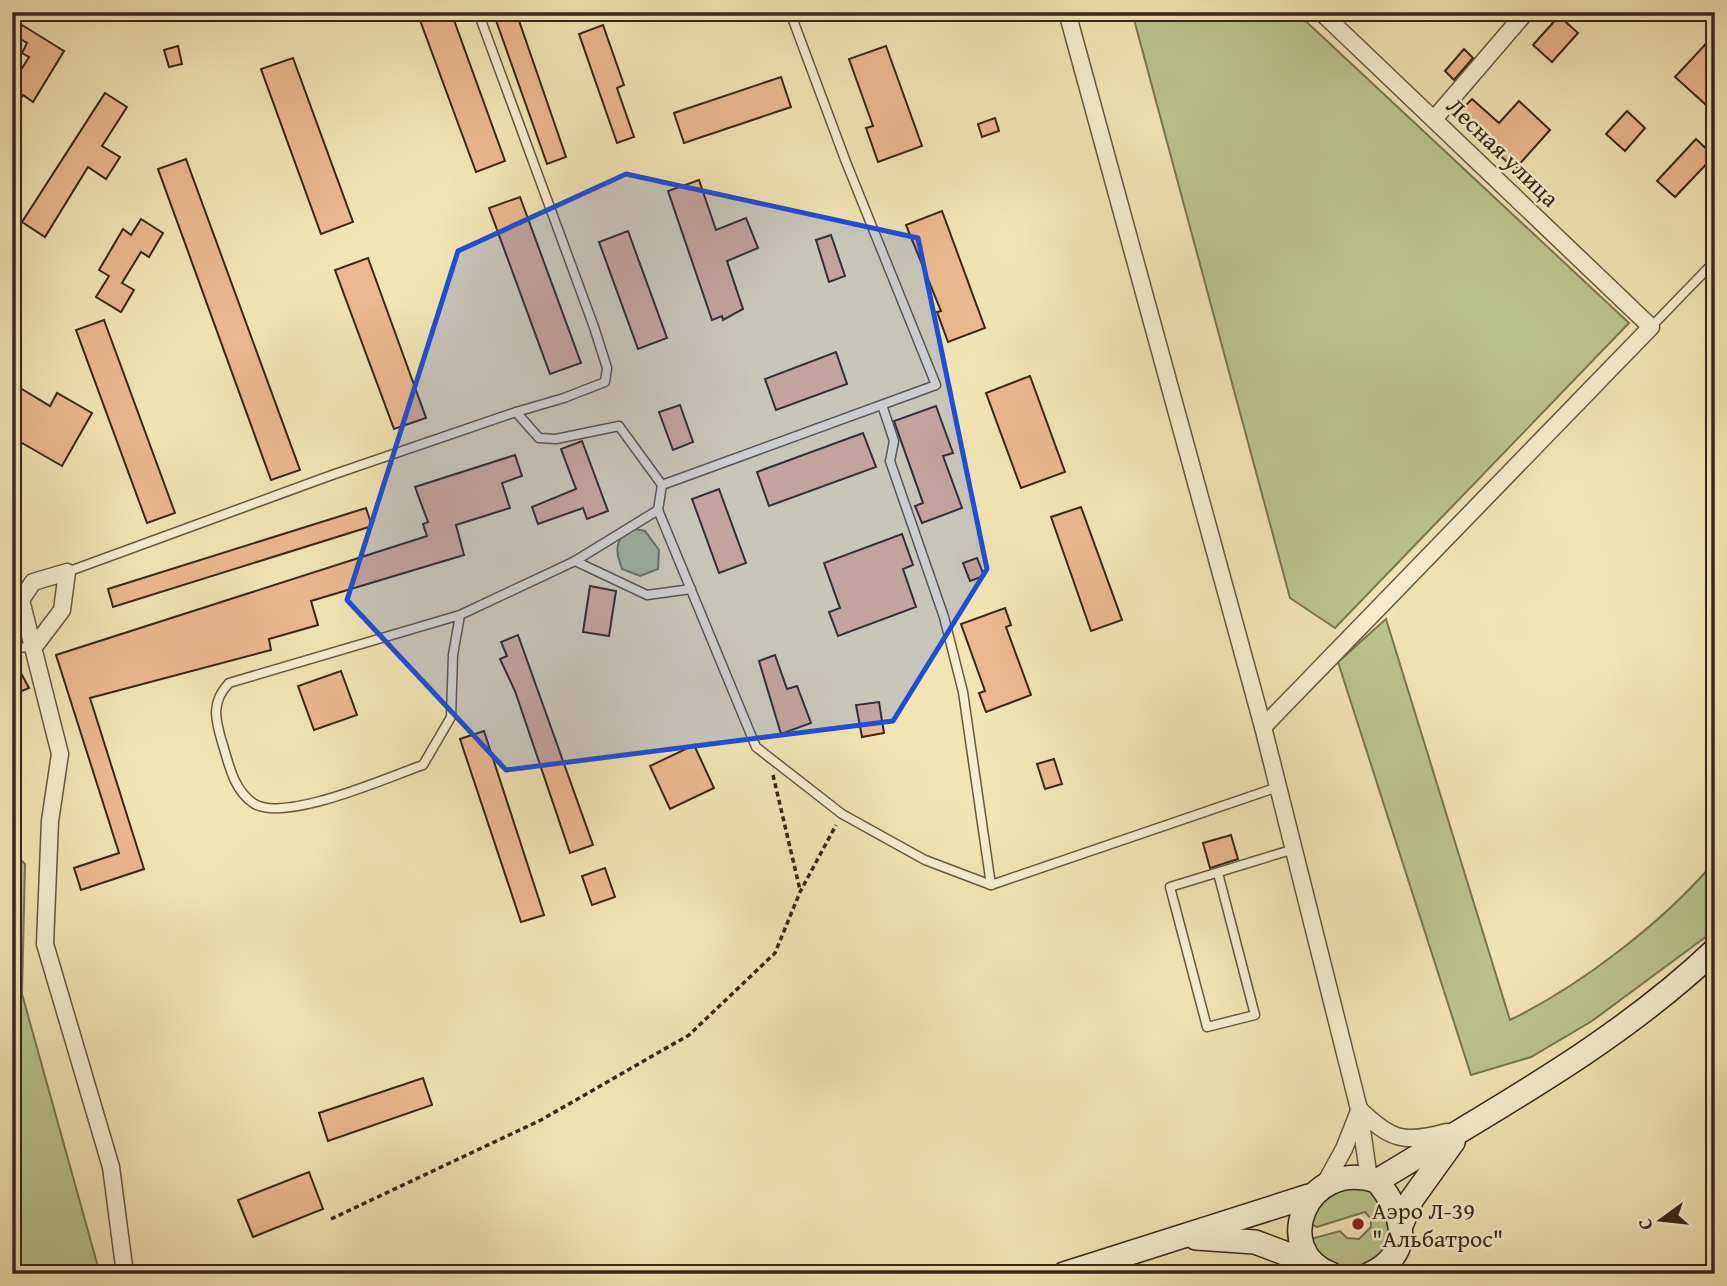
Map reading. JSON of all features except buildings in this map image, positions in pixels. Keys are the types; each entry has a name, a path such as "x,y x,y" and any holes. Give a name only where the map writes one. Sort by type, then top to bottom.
{"main road":[{"path":"1064,1274 1317,1191 1345,1177 1373,1180 1543,1081 1623,1026 1715,950"},
{"path":"1404,1274 1398,1248 1402,1223 1412,1199 1437,1160 1467,1126"},
{"path":"1373,1180 1391,1199 1402,1223"},
{"path":"1317,1191 1300,1230 1324,1270"},
{"path":"1175,1238 1255,1242 1324,1270"},
{"path":"1370,1274 1381,1269 1398,1248"}],"street":[{"path":"1067,12 1263,727 1359,1109 1373,1180"},
{"name":"Лесная улица","path":"1321,12 1651,327"},
{"path":"1435,118 1526,12"},
{"path":"1263,727 1651,327"},
{"path":"34,646 62,610 67,572 33,582 22,600 60,754 50,821 45,944 111,1167 125,1274"},
{"path":"1359,1109 1379,1128 1395,1137 1418,1140 1467,1126"},
{"path":"1317,1191 1344,1149 1359,1109"}],"lane":[{"path":"12,27 21,12"},
{"path":"67,572 516,411 564,398 605,382 607,368 478,12"},
{"path":"662,485 936,385 846,162 790,12"},
{"path":"1651,327 1715,261"},
{"path":"881,405 894,441 890,461 944,617 963,692 990,885"},
{"path":"516,411 539,438 556,439 619,426 662,485 658,510 756,747 842,814 925,860 990,885 1278,787"},
{"path":"460,615 453,655 451,717 423,765 302,806 269,809 255,804 244,795 234,781 215,722 220,693 229,683 460,615 575,561 658,510"},
{"path":"575,561 647,595 691,589"},
{"path":"12,648 34,646"},
{"path":"1218,873 1255,1015 1207,1027 1170,887 1294,849"}],"path":[{"path":"768,756 800,892"},
{"path":"331,1219 541,1120 689,1035 775,953 800,892 842,814"}],"highlighted area":[{"path":"626,174 918,238 987,569 893,721 506,770 347,600 458,251"}],"green space":[{"path":"1132,12 1296,12 1629,323 1335,628 1290,598"},
{"path":"634,529 645,531 659,550 658,569 640,576 622,569 617,550 623,536"},
{"path":"1386,619 1510,1020 1565,989 1620,950 1672,906 1715,861 1715,930 1592,1021 1531,1057 1471,1075 1338,662"},
{"path":"12,852 25,864 22,994 100,1274 12,1274"},
{"path":"1371,1188 1395,1221 1389,1245 1382,1255 1367,1266 1349,1271 1331,1268 1321,1261 1310,1245 1314,1238 1340,1231 1347,1238 1359,1239 1371,1227 1371,1219 1365,1212 1317,1227 1307,1223 1328,1189"}],"place":[{"name":"Аэро Л-39 \"Альбатрос\"","path":"1358,1224"}]}
